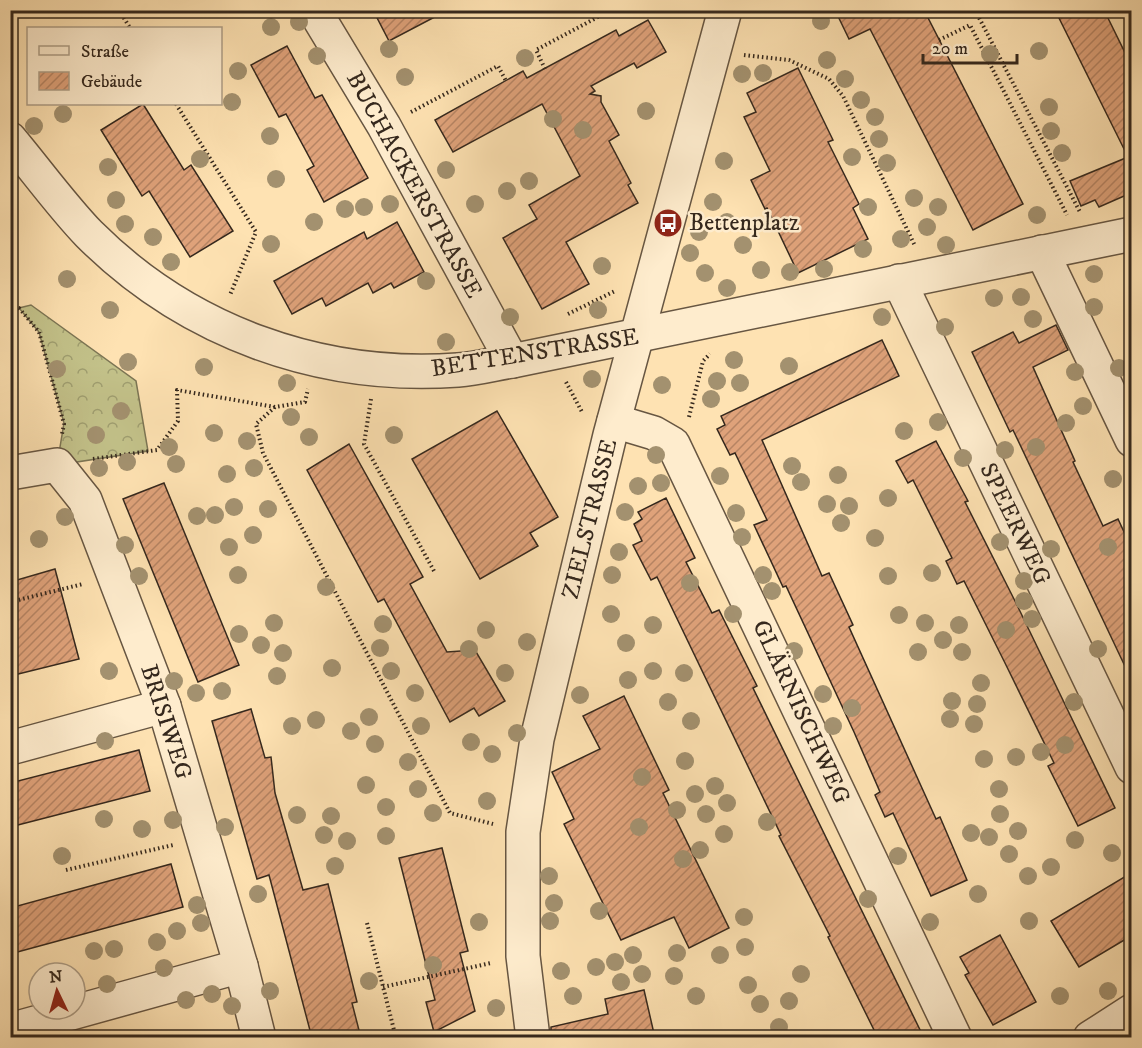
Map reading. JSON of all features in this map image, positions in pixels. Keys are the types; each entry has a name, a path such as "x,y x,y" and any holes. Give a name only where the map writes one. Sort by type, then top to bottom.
{"street":[{"name":"BUCHACKERSTRASSE","path":"314,10 384,126 512,361"},
{"name":"ZIELSTRASSE","path":"533,1038 524,956 523,832 537,739 614,421 725,10"},
{"name":"BETTENSTRASSE","path":"10,139 89,233 147,285 218,326 267,346 316,361 376,370 460,370 512,361 1131,234"},
{"path":"1041,252 1131,440"},
{"name":"SPEERWEG","path":"899,281 1131,767"},
{"path":"614,421 654,433 673,444"},
{"name":"GLÄRNISCHWEG","path":"673,444 956,1038"},
{"path":"10,473 57,465"},
{"name":"BRISIWEG","path":"57,465 85,500 164,706 241,966 259,1038"},
{"path":"10,748 164,706"},
{"path":"10,1030 241,966"},
{"path":"1090,1038 1131,1011"}],"path":[{"path":"118,10 129,27"},
{"path":"545,69 536,50 611,10"},
{"path":"975,10 1089,244"},
{"path":"939,40 970,25 1089,244"},
{"path":"734,54 789,60 829,79 843,96 917,249"},
{"path":"384,126 498,66 506,81"},
{"path":"177,105 256,232 218,326"},
{"path":"564,316 616,290"},
{"path":"10,309 19,308 39,332 64,423 57,465 156,450 178,421 177,390 275,407 305,402 311,380"},
{"path":"673,444 688,417 703,361 716,348"},
{"path":"563,376 583,413"},
{"path":"373,390 364,444 434,571"},
{"path":"275,407 256,424 263,453 450,813 523,832"},
{"path":"10,602 114,576"},
{"path":"66,870 202,838"},
{"path":"367,924 396,1038"},
{"path":"383,987 502,960"}],"green space":[{"path":"31,305 136,381 148,451 57,465 64,423 39,332 19,308"}],"building":[{"path":"373,10 448,10 389,41"},
{"path":"835,10 924,10 1023,204 973,230 870,29 849,39"},
{"path":"1055,10 1104,10 1131,65 1131,193 1099,207 1095,200 1081,206 1070,181 1128,157"},
{"path":"648,20 666,52 637,68 634,63 591,86 595,91 590,94 601,96 601,102 619,135 609,141 631,183 628,185 638,203 566,242 589,284 542,309 503,238 537,219 529,205 580,176 542,104 453,152 435,120 523,71 527,78 616,30 619,36"},
{"path":"287,46 315,98 322,95 368,178 324,202 307,170 314,166 286,114 279,117 251,65"},
{"path":"798,68 833,140 828,142 859,204 853,208 868,239 798,273 751,180 770,171 744,117 756,112 747,93"},
{"path":"144,105 184,170 191,165 233,231 190,257 149,191 142,196 101,130"},
{"path":"397,222 424,272 394,288 391,283 373,293 368,283 326,306 322,298 292,314 274,281 364,232 367,239"},
{"path":"1056,325 1068,350 1033,367 1103,526 1118,519 1131,547 1131,679 1013,430 1010,432 972,352 1013,332 1019,343"},
{"path":"882,340 899,376 762,440 822,576 829,573 853,625 849,627 936,819 940,817 967,880 931,896 893,813 885,817 875,795 880,792 854,732 786,586 783,587 754,525 767,520 735,453 730,455 717,429 725,425 721,416"},
{"path":"497,411 558,517 530,533 538,546 480,579 412,459"},
{"path":"936,441 968,501 965,502 1115,808 1078,826 1048,766 1054,763 1004,661 964,581 957,584 946,561 952,558 913,480 908,483 896,461"},
{"path":"349,444 423,577 410,584 447,652 475,650 505,701 479,716 474,708 450,722 384,599 378,602 307,470"},
{"path":"164,483 239,665 198,682 123,499"},
{"path":"666,498 695,558 686,562 712,613 719,610 757,686 753,688 924,1038 878,1038 779,836 781,835 657,577 651,580 633,545 642,541 634,524 642,519 638,512"},
{"path":"55,569 79,659 10,676 10,582"},
{"path":"624,696 669,790 663,793 729,928 689,948 674,917 621,940 564,824 574,819 552,772 600,749 583,716"},
{"path":"251,709 265,758 271,757 275,793 303,890 328,884 357,1002 352,1003 361,1038 312,1038 269,875 257,879 212,721"},
{"path":"139,750 150,791 10,827 10,783"},
{"path":"442,848 468,951 460,953 475,1011 434,1032 426,1002 435,1000 399,858"},
{"path":"171,864 183,907 10,954 10,908"},
{"path":"1131,873 1131,936 1079,967 1051,921"},
{"path":"1000,935 1036,1002 993,1025 965,975 969,973 960,957"},
{"path":"644,990 655,1038 551,1038 551,1027 608,1014 605,999"}],"place":[{"name":"Bettenplatz","path":"668,223"}]}
